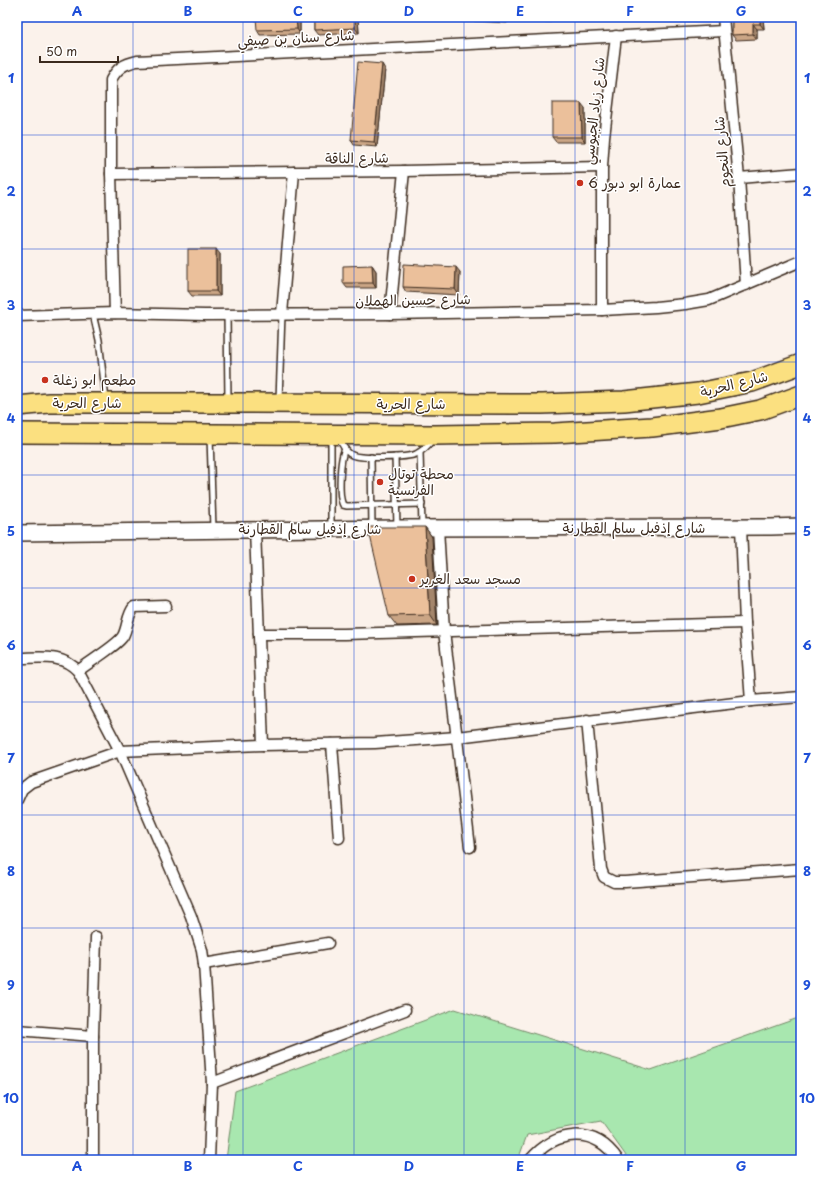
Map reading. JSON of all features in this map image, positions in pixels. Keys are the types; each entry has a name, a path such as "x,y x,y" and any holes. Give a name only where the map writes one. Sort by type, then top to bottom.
{"highway":[{"name":"شارع الحرية","path":"17,406 49,403 228,402 542,404 624,401 698,393 752,382 801,364"},
{"name":"شارع الحرية","path":"17,433 210,434 337,439 435,435 555,433 652,427 728,417 760,410 801,395"},
{"path":"17,397 49,403"},
{"path":"17,439 37,433"}],"street":[{"name":"شارع النجوم","path":"723,17 739,178 746,285"},
{"name":"شارع سنان بن صيفي","path":"115,313 111,174 111,80 115,72 120,67 128,63 137,61 724,31"},
{"name":"شارع زياد الجيوسي","path":"602,310 602,167 616,36"},
{"name":"شارع الناقة","path":"111,174 602,167"},
{"path":"390,314 404,171"},
{"path":"282,314 294,172"},
{"path":"739,178 801,173"},
{"name":"شارع حسين الهملان","path":"17,316 115,313 390,314 602,310 685,304 709,300 801,261"},
{"name":"شارع إذفيل سالم القطارنة","path":"17,532 372,528 771,528 801,526"},
{"path":"438,528 444,630 470,847"},
{"path":"741,528 745,623 751,701"},
{"name":"شارع إذفيل سالم القطارنة","path":"771,528 801,534"},
{"path":"255,529 263,745"},
{"path":"78,671 119,641 125,630 130,612 134,607 166,606"},
{"path":"259,634 344,634 444,630 745,623"},
{"path":"17,658 60,658 72,664 78,671 120,751 191,916 202,950 204,964 212,1083 209,1160"},
{"path":"17,800 22,789 31,782 120,751 263,745 375,743 457,737 587,720 751,701 801,697"},
{"path":"587,720 601,869 604,877 614,882 625,882 801,869"},
{"path":"332,744 339,838"},
{"path":"93,1160 93,1036 96,937"},
{"path":"204,964 328,943"},
{"path":"212,1083 405,1010"},
{"path":"17,1030 93,1036"},
{"path":"530,1160 534,1155 553,1141 576,1135 584,1135 594,1139 612,1151 618,1160"}],"lane":[{"path":"93,314 99,340 107,403"},
{"path":"227,314 228,402"},
{"path":"278,403 282,314"},
{"path":"210,434 213,530"},
{"path":"337,439 352,456 395,457 411,456 420,452 429,444 435,435"},
{"path":"337,439 341,462 342,503 347,506 422,504"},
{"path":"331,529 337,439"},
{"path":"420,452 422,528"},
{"path":"371,457 372,528"},
{"path":"395,457 397,528"}],"green space":[{"path":"455,1009 651,1070 801,1017 801,1160 629,1160 601,1121 527,1135 518,1160 226,1160 235,1091"}],"building":[{"path":"256,17 296,17 297,29 257,30"},
{"path":"314,17 355,17 355,28 314,30"},
{"path":"732,17 760,17 760,24 753,24 753,34 732,35"},
{"path":"358,62 382,64 374,142 351,140"},
{"path":"552,103 581,103 582,137 552,137"},
{"path":"188,249 216,249 216,291 188,291"},
{"path":"404,264 456,267 455,289 403,287"},
{"path":"372,265 373,283 343,283 343,266"},
{"name":"مسجد سعد الغرير","path":"368,527 425,527 430,615 389,616"}],"place":[{"name":"عمارة ابو دبور 6","path":"580,183"},
{"name":"مطعم ابو زغلة","path":"45,380"},
{"name":"محطة توتال الفرنسية","path":"380,482"},
{"name":"مسجد سعد الغرير","path":"412,579"}]}
